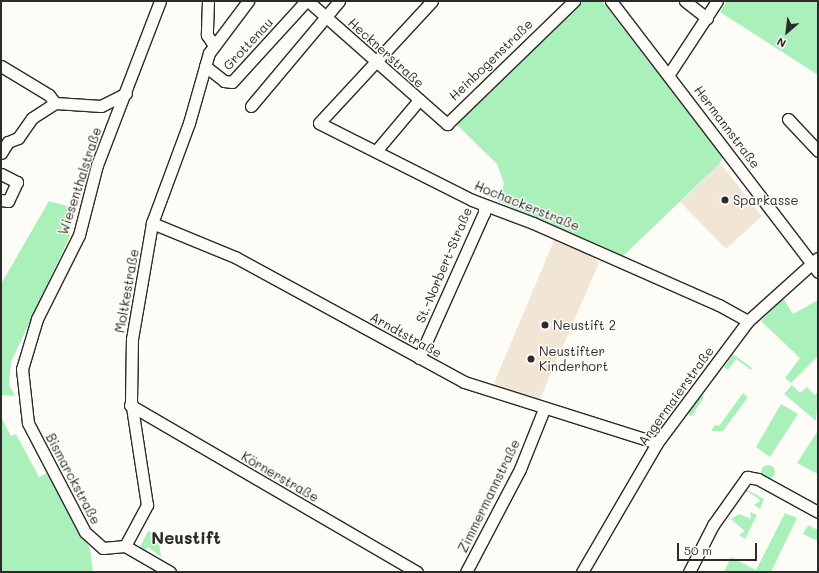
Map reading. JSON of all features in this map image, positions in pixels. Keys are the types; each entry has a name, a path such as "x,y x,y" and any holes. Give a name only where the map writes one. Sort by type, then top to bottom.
{"street":[{"name":"Wiesenthalstraße","path":"23,392 22,365 27,343 78,235 97,165 126,93 160,1"},
{"path":"208,1 207,35 214,44"},
{"name":"Moltkestraße","path":"125,546 147,502 130,405 132,339 152,223 185,136 205,66 214,44 248,1"},
{"name":"Hecknerstraße","path":"307,1 447,124"},
{"name":"Grottenau","path":"205,66 224,81 232,82 307,1"},
{"path":"251,106 339,1"},
{"path":"374,61 432,1"},
{"name":"Heinbogenstraße","path":"447,124 574,1"},
{"name":"Hermannstraße","path":"611,1 814,259 818,272"},
{"path":"685,1 707,18"},
{"path":"669,74 717,1"},
{"name":"Hochackerstraße","path":"374,61 319,123 484,205 493,205 686,290 748,321"},
{"path":"1,66 49,95 55,103"},
{"path":"1,153 8,142 18,138 32,118 55,103 101,106 126,93"},
{"path":"376,151 419,100"},
{"path":"788,119 818,151"},
{"path":"1,174 17,182 8,201 1,200"},
{"name":"St.-Norbert-Straße","path":"419,358 484,213 484,205"},
{"name":"Arndtstraße","path":"152,223 235,258 464,382 544,409 657,443"},
{"name":"Angermaierstraße","path":"582,572 657,443 748,321 814,259"},
{"name":"Bismarckstraße","path":"23,392 28,423 85,532 103,548 125,546"},
{"name":"Körnerstraße","path":"130,405 417,572"},
{"name":"Zimmermannstraße","path":"466,572 520,469 544,409"},
{"path":"689,572 713,525 747,477 758,479 818,512"},
{"path":"125,546 170,572"}],"shaded area":[{"path":"720,163 762,216 726,249 680,202"},
{"name":"Neustift 2","path":"555,238 591,254 599,263 539,401 492,388"}],"green space":[{"path":"580,1 602,1 723,156 720,163 622,257 498,201 504,184 497,164 456,124"},
{"path":"727,1 818,1 818,75 720,12"},
{"path":"49,201 73,208 69,238 11,362 9,385 15,396 1,395 1,284"},
{"path":"783,298 793,314 818,300 818,356 791,383 785,378 800,358 761,321"},
{"path":"733,354 752,368 751,370 736,359 728,370 724,367"},
{"path":"792,385 800,393 807,387 815,395 818,392 816,421 784,394"},
{"path":"743,393 748,397 723,431 711,431 715,425 719,426"},
{"path":"702,395 704,397 691,417 688,414"},
{"path":"781,404 798,414 770,457 756,447"},
{"path":"1,417 11,436 16,434 39,477 47,473 90,549 93,572 1,572"},
{"path":"818,432 818,474 797,463"},
{"path":"768,465 773,467 775,472 773,477 768,479 763,477 761,472 763,467"},
{"path":"742,487 764,499 760,509 754,505 760,501 758,498 746,491 739,497"},
{"path":"750,512 757,515 745,539 739,535 745,531 731,519 739,514 751,519"},
{"path":"785,513 797,518 771,572 724,572 731,557 756,570"},
{"path":"808,525 818,530 818,541 803,534"},
{"path":"148,531 158,535 161,557 148,547 146,550 140,547"}],"place":[{"name":"Sparkasse","path":"725,200"},
{"name":"Neustift 2","path":"545,325"},
{"name":"Neustifter Kinderhort","path":"531,359"}],"district":[{"name":"Neustift","path":"186,538"}]}
